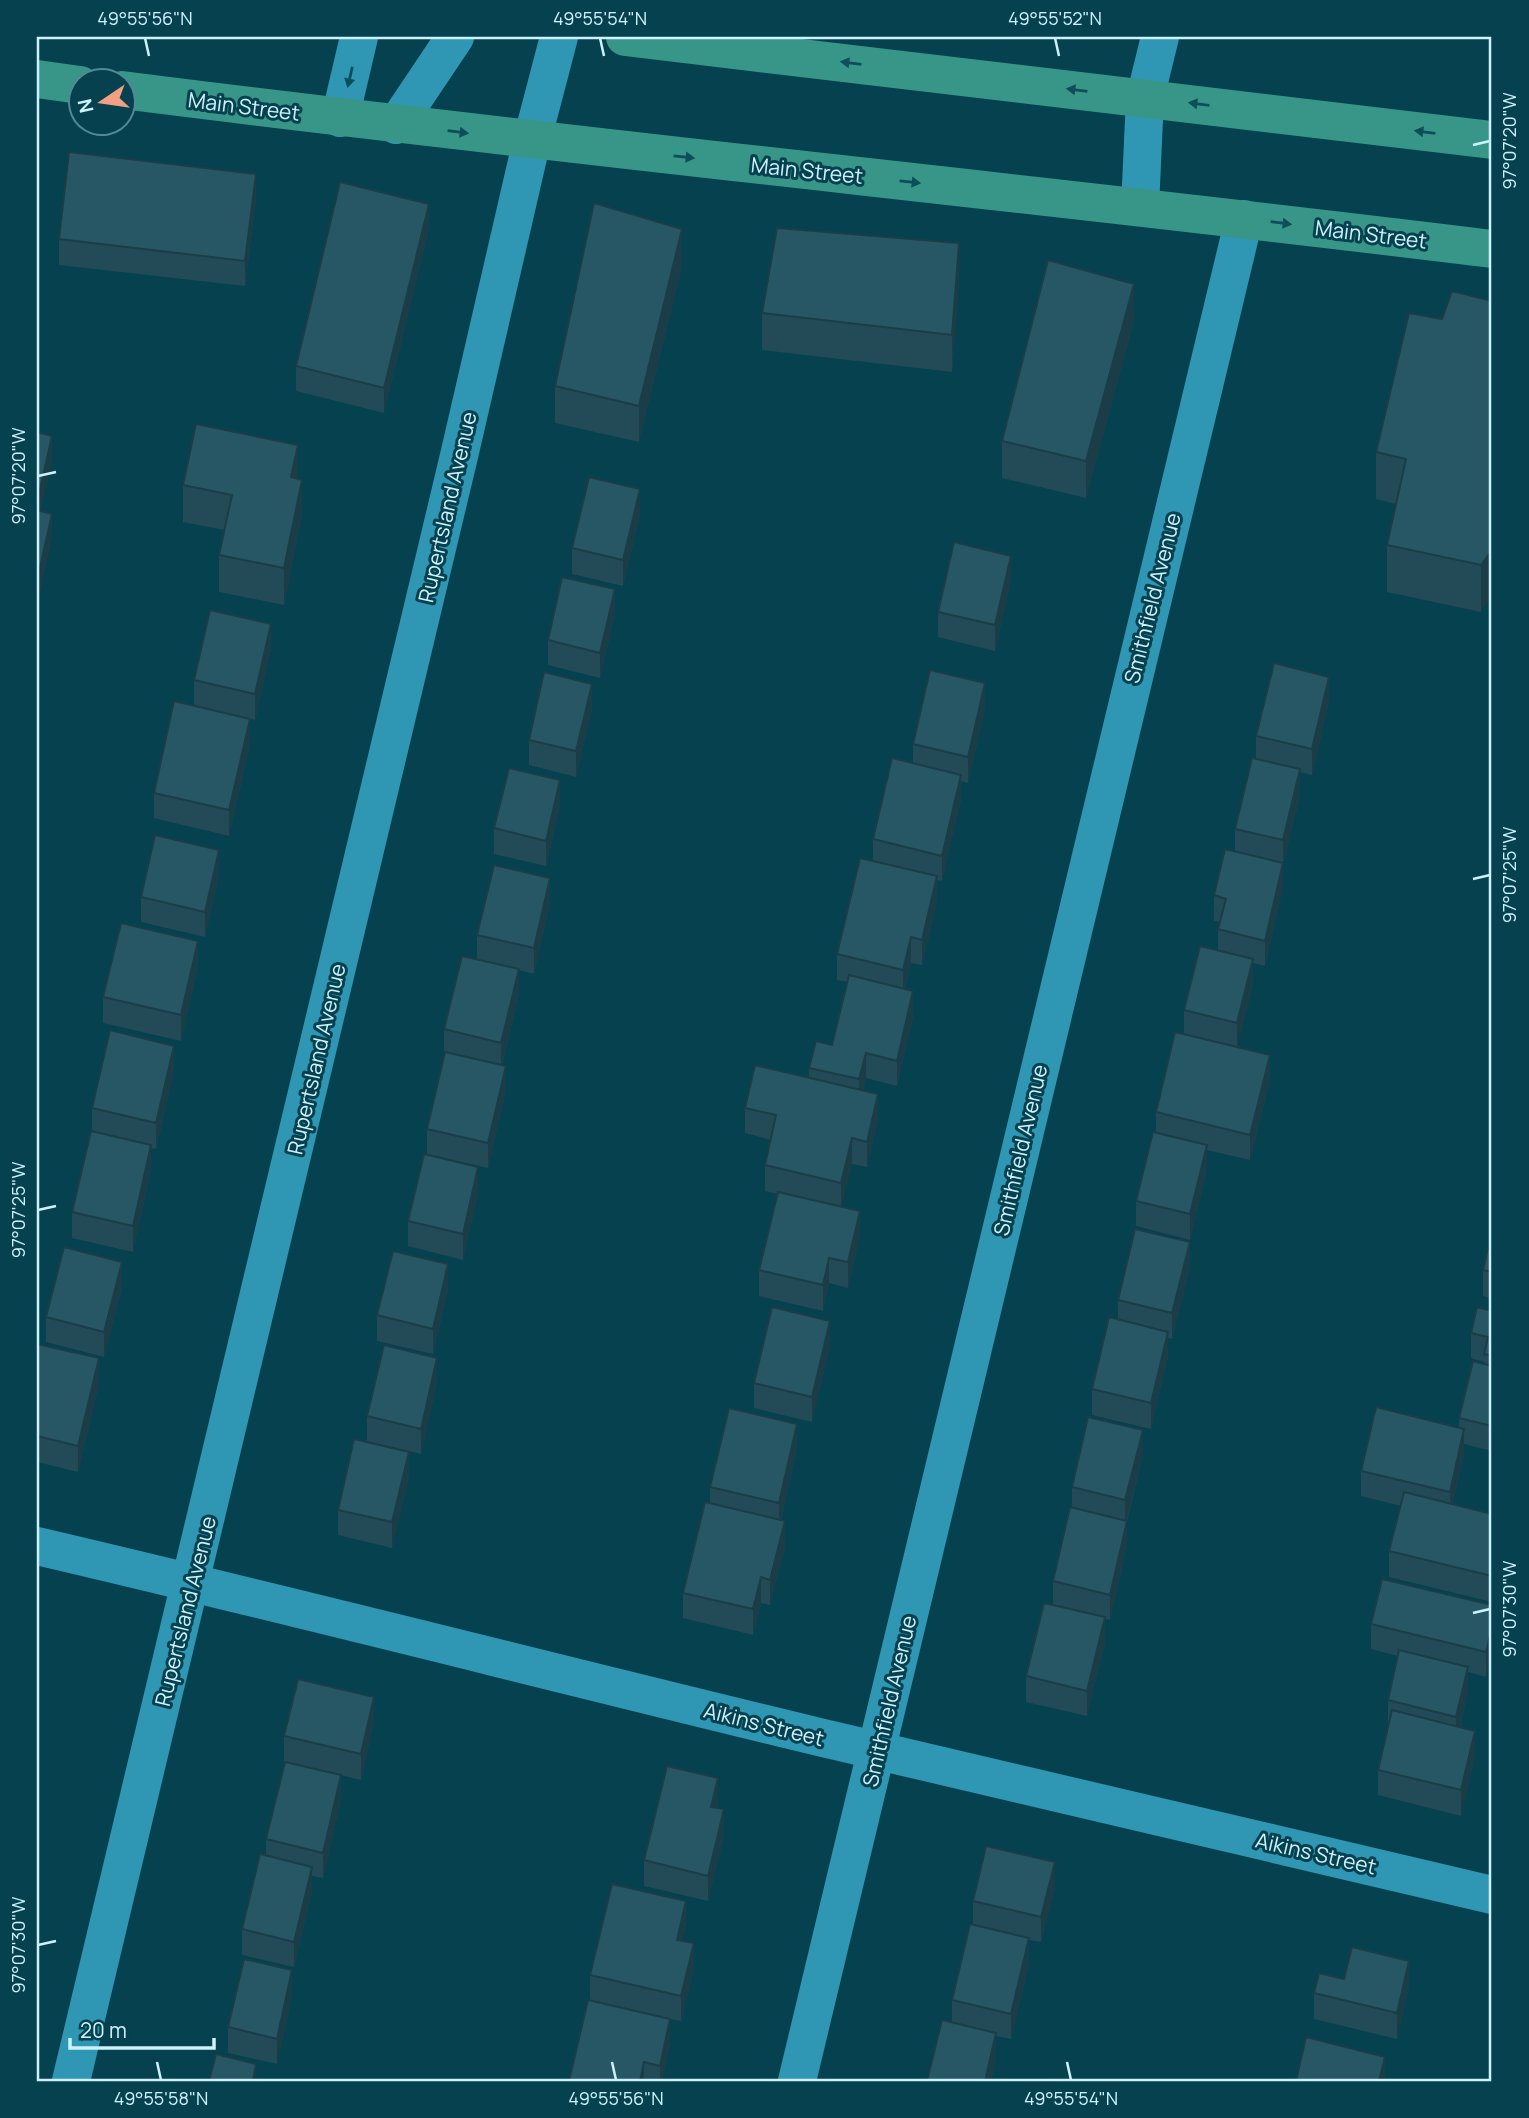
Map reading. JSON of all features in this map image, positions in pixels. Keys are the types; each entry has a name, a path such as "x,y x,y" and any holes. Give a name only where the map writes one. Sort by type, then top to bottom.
{"main road":[{"path":"625,37 1492,140"},
{"path":"37,79 66,83"},
{"name":"Main Street","path":"136,92 340,118 1492,249"}],"street":[{"path":"340,118 359,37"},
{"path":"397,124 455,37"},
{"name":"Rupertsland Avenue","path":"71,2081 192,1583 532,140 559,37"},
{"path":"1140,207 1145,98 1160,37"},
{"name":"Smithfield Avenue","path":"797,2081 1244,219"},
{"name":"Aikins Street","path":"37,1546 877,1751 1492,1895"}],"building":[{"path":"69,152 256,174 245,261 59,239"},
{"path":"340,182 429,204 384,388 296,366"},
{"path":"594,203 682,229 639,406 555,386"},
{"path":"777,228 959,243 952,335 762,313"},
{"path":"1048,260 1134,284 1086,461 1002,441"},
{"path":"1452,291 1492,301 1492,550 1481,565 1387,545 1406,459 1376,452 1409,313 1442,319"},
{"path":"196,424 298,445 291,477 302,480 284,568 219,555 232,495 183,485"},
{"path":"37,432 52,436 37,503"},
{"path":"589,477 640,489 623,560 572,548"},
{"path":"37,510 52,514 37,581"},
{"path":"954,542 1011,556 995,625 938,612"},
{"path":"562,577 615,589 600,653 548,640"},
{"path":"210,610 271,624 255,694 194,680"},
{"path":"1274,663 1329,677 1312,749 1256,736"},
{"path":"930,670 985,683 968,757 913,744"},
{"path":"544,672 592,684 576,751 529,740"},
{"path":"174,701 250,719 229,810 154,793"},
{"path":"892,758 961,775 942,856 873,839"},
{"path":"1252,758 1300,769 1283,840 1235,829"},
{"path":"509,768 560,780 546,841 494,828"},
{"path":"155,835 219,850 205,912 141,897"},
{"path":"1225,849 1283,863 1265,941 1218,929 1226,899 1214,895"},
{"path":"860,858 937,876 922,940 911,937 903,970 837,954"},
{"path":"494,865 550,878 534,948 477,935"},
{"path":"121,923 198,941 181,1015 103,997"},
{"path":"1200,946 1253,959 1237,1023 1184,1010"},
{"path":"462,956 519,969 501,1043 444,1029"},
{"path":"849,975 913,991 897,1061 866,1053 859,1079 809,1068 816,1041 832,1045"},
{"path":"110,1030 174,1046 156,1123 92,1108"},
{"path":"1175,1032 1270,1055 1250,1135 1156,1112"},
{"path":"445,1052 506,1066 488,1143 427,1129"},
{"path":"755,1065 878,1094 867,1142 852,1138 841,1183 765,1165 776,1115 745,1108"},
{"path":"91,1131 151,1145 133,1226 72,1212"},
{"path":"1153,1132 1207,1145 1190,1214 1136,1201"},
{"path":"424,1154 478,1167 463,1234 408,1221"},
{"path":"778,1192 860,1211 848,1262 829,1258 823,1285 759,1270"},
{"path":"1135,1229 1190,1242 1172,1313 1118,1300"},
{"path":"1492,1231 1492,1272 1483,1270"},
{"path":"64,1247 122,1262 104,1332 46,1317"},
{"path":"393,1251 448,1264 433,1329 377,1315"},
{"path":"772,1307 830,1321 812,1397 754,1383"},
{"path":"1477,1307 1492,1311 1492,1356 1484,1354 1488,1337 1471,1333"},
{"path":"1109,1317 1168,1332 1151,1403 1092,1389"},
{"path":"37,1344 99,1358 78,1446 37,1436"},
{"path":"384,1345 437,1358 421,1429 367,1416"},
{"path":"1473,1361 1492,1366 1492,1426 1459,1418"},
{"path":"1376,1407 1464,1429 1450,1492 1361,1471"},
{"path":"729,1408 797,1424 779,1503 710,1487"},
{"path":"1088,1417 1143,1430 1125,1500 1072,1487"},
{"path":"354,1439 409,1452 392,1522 338,1510"},
{"path":"1404,1492 1492,1514 1492,1576 1389,1551"},
{"path":"705,1502 785,1521 770,1580 761,1577 753,1609 683,1593"},
{"path":"1070,1507 1127,1521 1110,1595 1053,1581"},
{"path":"1382,1579 1492,1605 1492,1627 1486,1652 1371,1624"},
{"path":"1044,1603 1105,1617 1087,1691 1026,1676"},
{"path":"1399,1650 1468,1667 1456,1717 1388,1700"},
{"path":"298,1679 374,1697 361,1754 284,1736"},
{"path":"1392,1710 1475,1731 1461,1790 1378,1770"},
{"path":"285,1762 341,1775 323,1853 266,1839"},
{"path":"667,1766 718,1778 711,1807 724,1809 708,1876 644,1860"},
{"path":"986,1846 1055,1862 1041,1917 973,1901"},
{"path":"260,1854 312,1867 294,1942 242,1929"},
{"path":"612,1884 686,1901 677,1940 694,1943 681,1996 590,1975"},
{"path":"970,1924 1029,1938 1011,2014 952,2000"},
{"path":"1352,1947 1409,1961 1397,2013 1314,1993 1319,1973 1344,1979"},
{"path":"244,1959 292,1970 277,2039 228,2027"},
{"path":"588,2000 670,2019 660,2066 644,2062 640,2081 569,2081"},
{"path":"942,2020 996,2033 985,2081 927,2081"},
{"path":"1306,2037 1385,2057 1379,2081 1296,2081"},
{"path":"216,2054 256,2064 253,2081 209,2081"}]}
